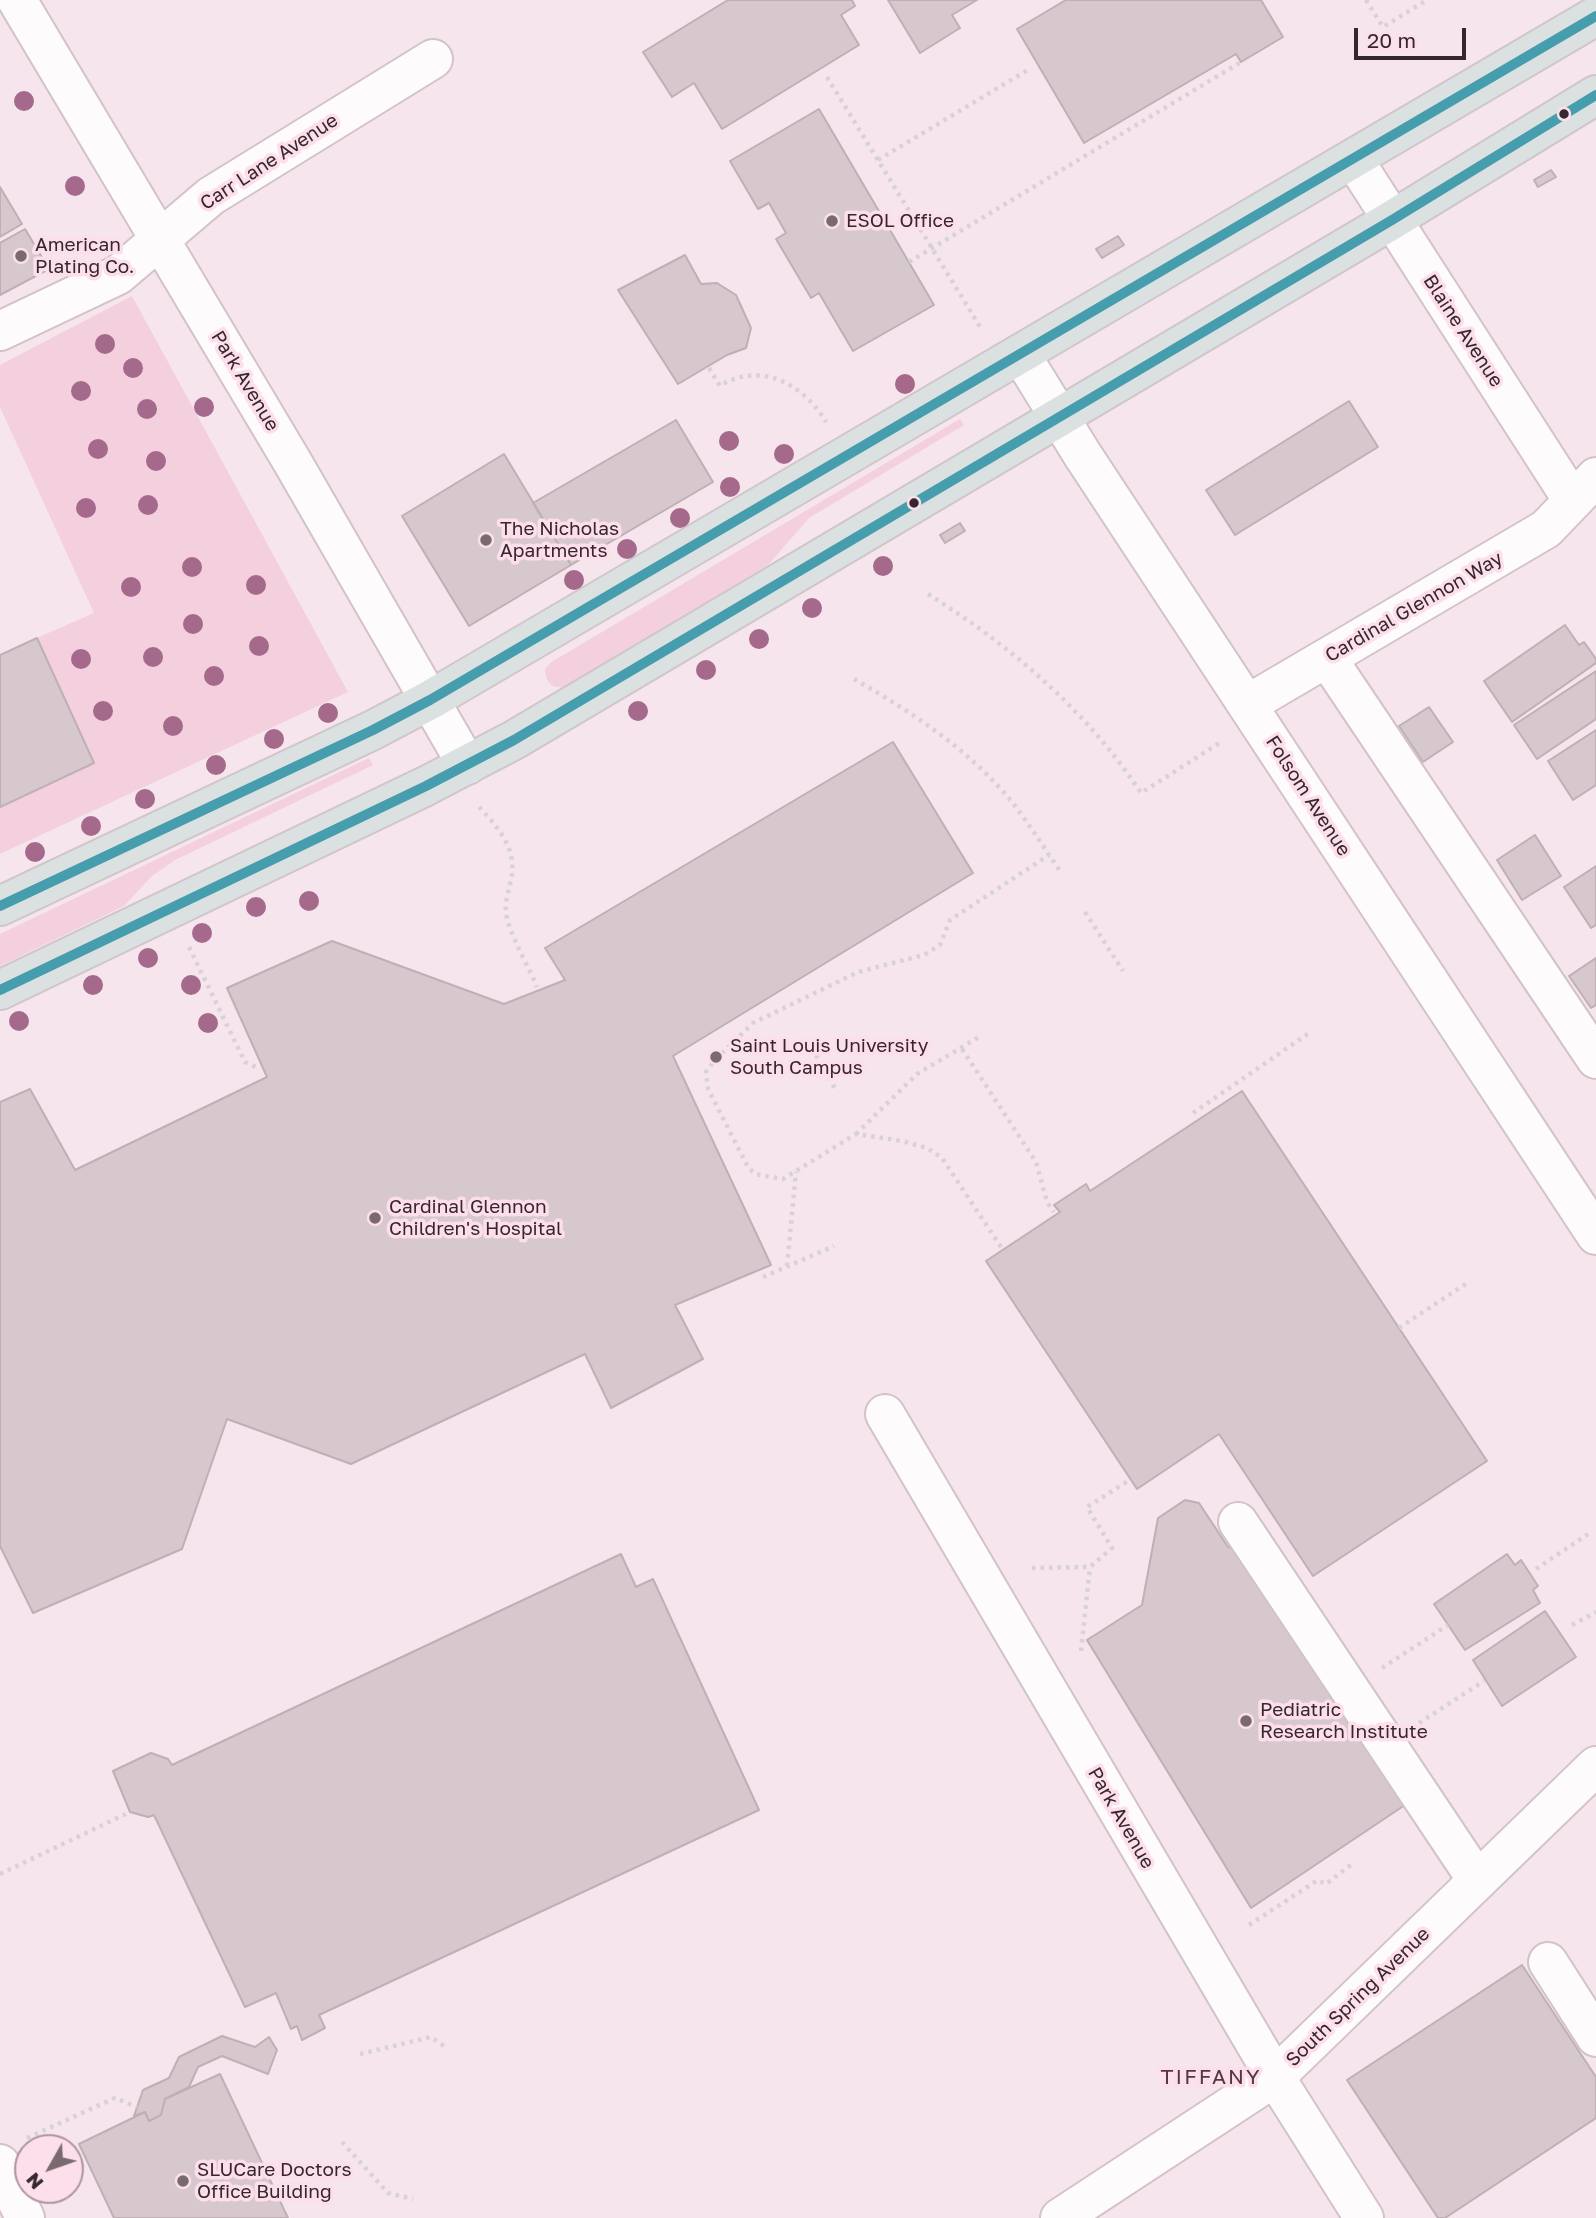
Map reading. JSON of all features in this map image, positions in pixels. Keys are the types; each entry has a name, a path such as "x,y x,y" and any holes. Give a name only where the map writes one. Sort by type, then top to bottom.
{"main road":[{"path":"0,906 373,730 430,699 1596,16"},
{"path":"0,990 467,765 564,712 1392,220 1596,95"}],"street":[{"name":"Park Avenue","path":"17,0 467,765"},
{"name":"Carr Lane Avenue","path":"0,331 118,275 211,196 433,59"},
{"name":"Blaine Avenue","path":"1354,160 1392,220 1585,489"},
{"name":"Folsom Avenue","path":"1021,355 1059,418 1596,1235"},
{"name":"Cardinal Glennon Way","path":"1248,704 1546,529 1585,489"},
{"path":"1326,658 1596,1059"},
{"name":"Park Avenue","path":"885,1414 1275,2077 1364,2218"},
{"path":"1238,1522 1477,1880"},
{"name":"South Spring Avenue","path":"1060,2218 1275,2077 1596,1766"},
{"path":"1548,1962 1596,2037"},
{"path":"10,2153 26,2218"}],"path":[{"path":"1366,0 1383,27 1427,0"},
{"path":"909,262 1241,62"},
{"path":"878,160 1031,68"},
{"path":"827,77 982,330"},
{"path":"709,368 720,386 751,374 773,376 811,401 826,422"},
{"path":"928,594 1001,644 1057,692 1122,764 1141,793 1221,742"},
{"path":"854,679 894,702 943,736 977,765 1034,830 1060,871"},
{"path":"480,807 501,831 511,852 512,874 506,893 507,920 537,987"},
{"path":"979,1037 917,1074 856,1134 783,1179 755,1174 748,1167 708,1089 706,1072 754,1023 858,972 924,956 940,945 950,920 1049,855"},
{"path":"1084,912 1123,971"},
{"path":"189,947 245,1062 258,1068"},
{"path":"1193,1113 1309,1033"},
{"path":"962,1049 1036,1162 1047,1202 1054,1212"},
{"path":"816,1055 837,1092"},
{"path":"856,1134 902,1141 927,1148 942,1158 1001,1247"},
{"path":"788,1266 796,1171"},
{"path":"763,1277 834,1246"},
{"path":"1399,1328 1470,1281"},
{"path":"1032,1568 1090,1567 1112,1548 1087,1507 1128,1481"},
{"path":"1536,1569 1588,1534"},
{"path":"1081,1651 1090,1567"},
{"path":"1572,1625 1596,1612"},
{"path":"1349,1689 1448,1625"},
{"path":"1386,1745 1484,1681"},
{"path":"0,1874 130,1812"},
{"path":"1249,1925 1318,1880 1326,1884 1352,1864"},
{"path":"360,2054 431,2037 444,2046"},
{"path":"10,2153 115,2098 137,2107"},
{"path":"342,2142 388,2193 413,2199"}],"shaded area":[{"path":"132,296 348,692 0,854 0,807 94,763 37,638 94,613 0,407 0,365"},
{"path":"960,419 964,425 809,518 768,565 564,687 553,686 548,681 545,669 550,663"},
{"path":"369,758 373,765 175,860 152,876 124,906 0,966 0,934"}],"building":[{"path":"728,0 852,0 855,6 841,15 859,45 722,129 694,83 672,97 643,52"},
{"path":"888,0 977,0 952,15 960,28 920,53"},
{"path":"1066,0 1261,0 1283,37 1241,62 1236,54 1084,143 1017,29"},
{"name":"ESOL Office","path":"819,109 934,305 853,351 819,293 811,298 776,239 786,233 769,203 758,209 730,161"},
{"path":"1551,170 1556,177 1538,187 1534,180"},
{"path":"0,187 22,224 0,237"},
{"name":"American Plating Co.","path":"25,229 49,269 0,295 0,243"},
{"path":"1118,236 1124,245 1102,258 1096,249"},
{"path":"685,255 701,284 717,283 736,295 751,328 746,348 727,355 678,384 618,290"},
{"path":"1349,401 1378,447 1235,535 1206,490"},
{"path":"676,420 713,482 571,565 533,503"},
{"name":"The Nicholas Apartments","path":"504,454 571,565 469,626 402,516"},
{"path":"960,523 965,531 945,543 940,535"},
{"path":"1565,625 1579,645 1584,642 1596,663 1512,722 1484,681"},
{"path":"37,638 94,763 0,807 0,655"},
{"path":"1596,671 1596,719 1537,759 1514,725"},
{"path":"1429,707 1453,742 1423,762 1399,726"},
{"path":"1596,730 1596,785 1573,800 1548,761"},
{"name":"Cardinal Glennon Children's Hospital","path":"893,742 973,873 673,1056 771,1265 675,1305 703,1359 611,1408 585,1354 351,1464 227,1419 182,1549 33,1613 0,1546 0,1102 30,1089 75,1170 267,1077 227,988 332,941 504,1004 565,980 545,948"},
{"path":"1535,835 1561,876 1522,900 1497,860"},
{"path":"1596,866 1596,925 1591,928 1564,887"},
{"path":"1596,958 1596,1005 1591,1008 1569,976"},
{"path":"1242,1091 1487,1461 1313,1576 1219,1434 1137,1489 986,1261 1060,1212 1054,1205 1086,1184 1090,1191"},
{"name":"Pediatric Research Institute","path":"1185,1500 1199,1503 1228,1547 1243,1549 1408,1803 1251,1908 1087,1640 1142,1605 1158,1518"},
{"path":"621,1554 636,1587 653,1579 759,1810 319,2015 325,2028 302,2040 297,2026 291,2029 276,1993 245,2007 154,1815 148,1817 130,1812 113,1771 151,1753 168,1759 172,1765"},
{"path":"1507,1554 1515,1565 1521,1560 1538,1586 1533,1590 1540,1603 1465,1650 1434,1604"},
{"path":"1545,1611 1576,1657 1502,1706 1473,1660"},
{"path":"1522,1965 1596,2077 1596,2118 1445,2218 1438,2218 1347,2080"},
{"path":"222,2036 255,2047 269,2037 277,2050 268,2074 222,2056 198,2067 189,2087 165,2099 161,2115 149,2121 145,2112 134,2116 143,2090 169,2078 179,2057"},
{"name":"SLUCare Doctors Office Building","path":"220,2074 288,2218 114,2218 84,2155 84,2142 145,2112 149,2121 161,2115 165,2099"}],"transit line":[{"path":"0,906 373,730 430,700 1596,16"},
{"path":"0,990 426,786 514,740 1392,220 1596,95"}],"place":[{"name":"ESOL Office","path":"832,221"},
{"name":"American Plating Co.","path":"21,256"},
{"name":"The Nicholas Apartments","path":"486,540"},
{"name":"Saint Louis University South Campus","path":"716,1057"},
{"name":"Cardinal Glennon Children's Hospital","path":"375,1218"},
{"name":"Pediatric Research Institute","path":"1246,1721"},
{"name":"SLUCare Doctors Office Building","path":"183,2181"}],"district":[{"name":"TIFFANY","path":"1211,2077"}]}
